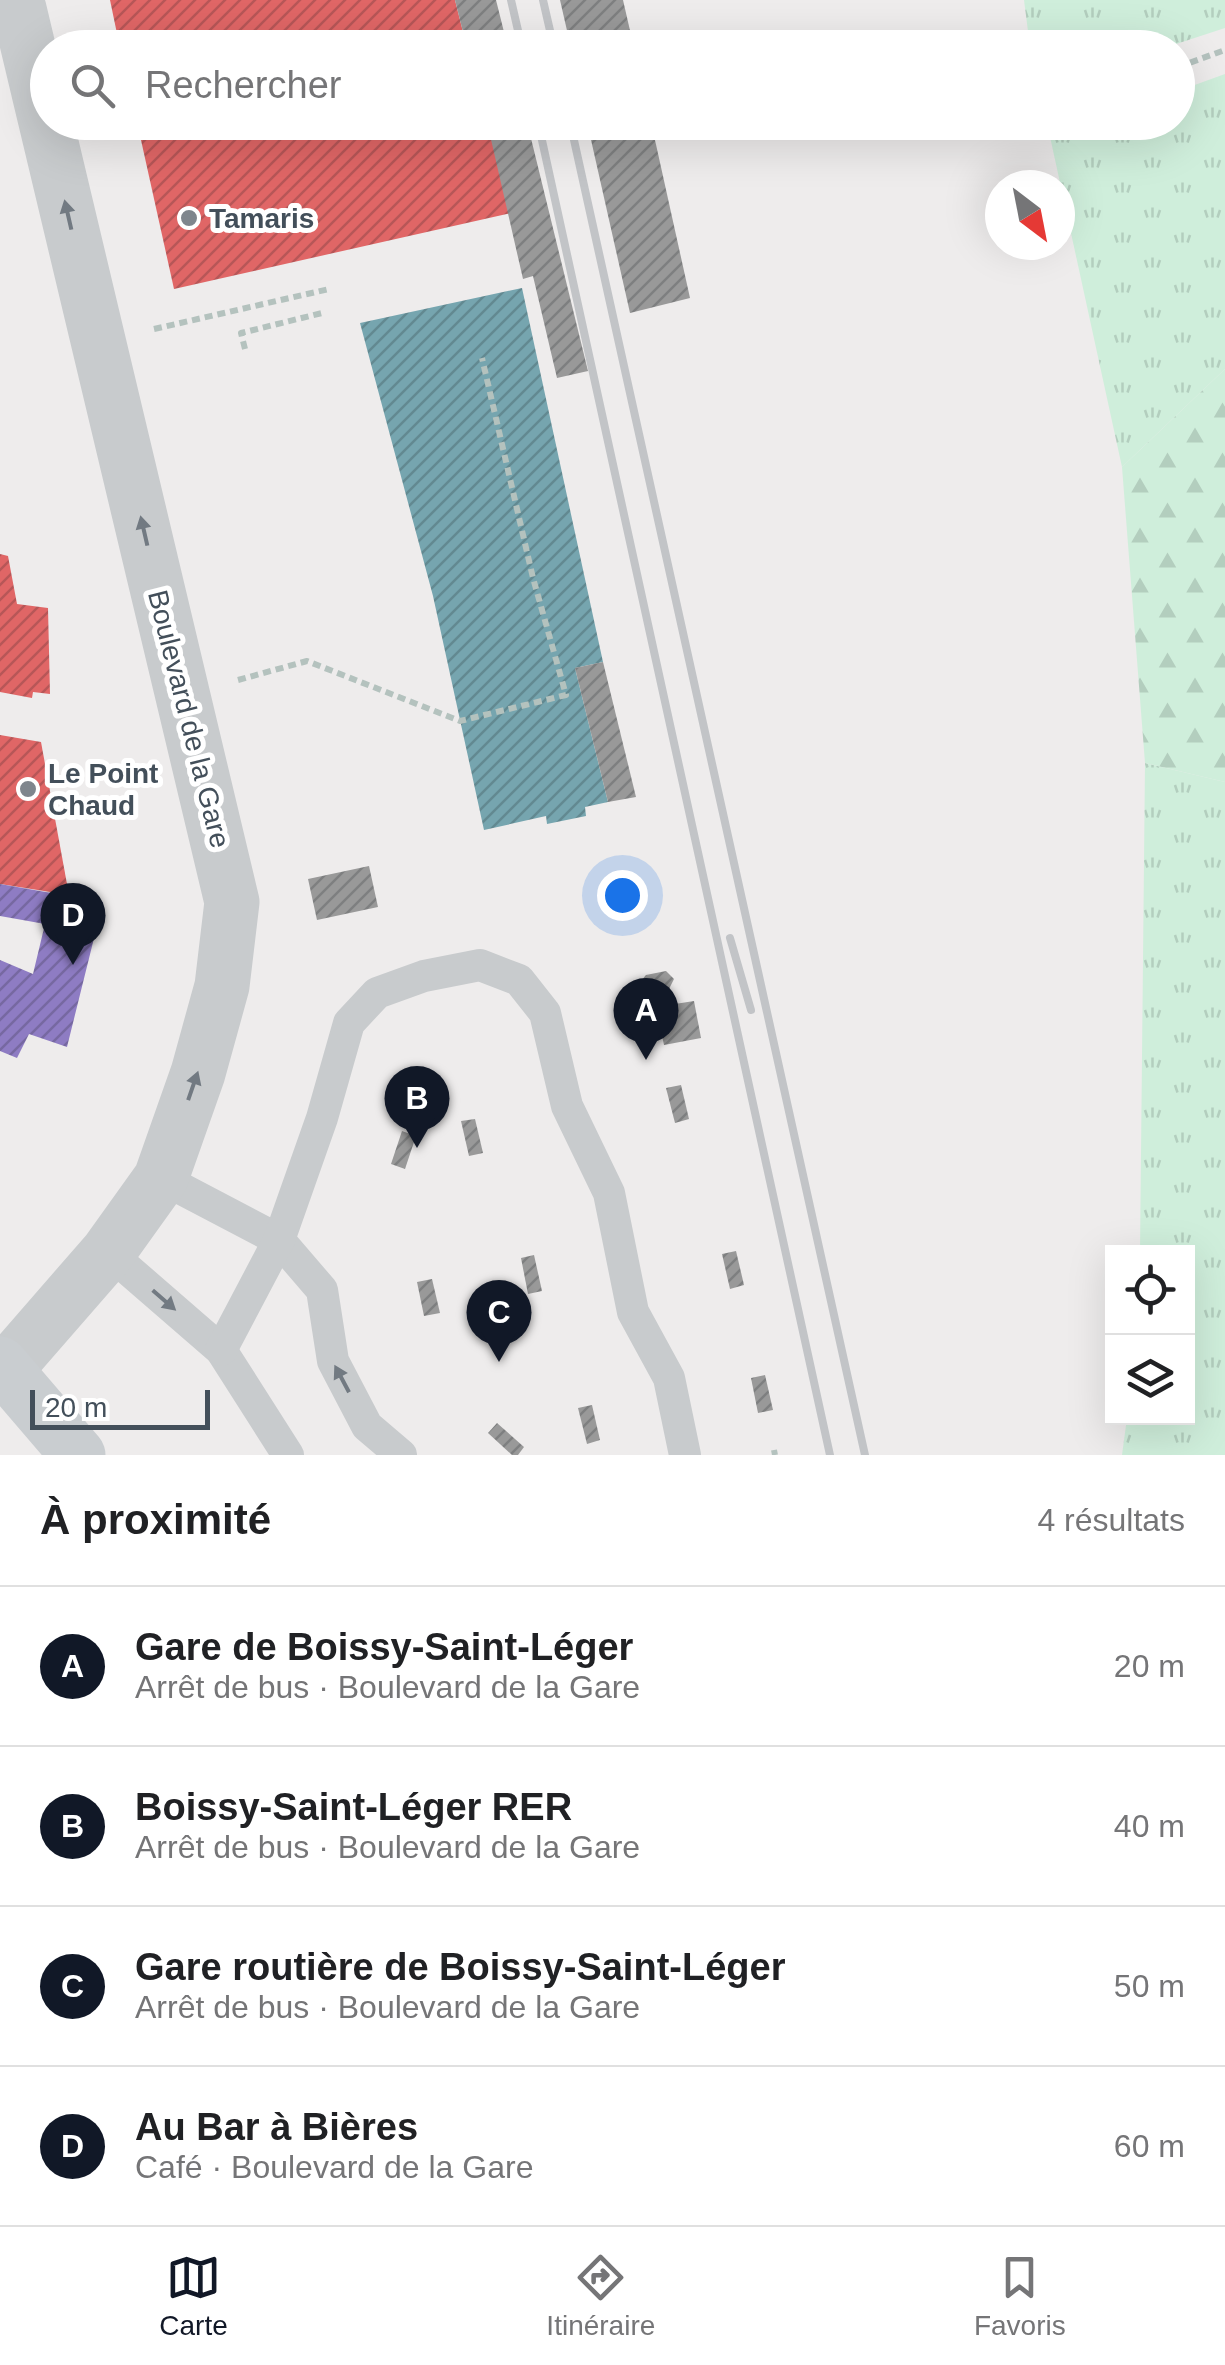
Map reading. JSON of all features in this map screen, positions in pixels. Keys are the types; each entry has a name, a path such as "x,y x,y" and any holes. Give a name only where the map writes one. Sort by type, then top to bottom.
{"main road":[{"path":"2,1370 78,1455"}],"street":[{"name":"Boulevard de la Gare","path":"15,11 30,70"},
{"name":"Boulevard de la Gare","path":"2,1370 108,1252 161,1178 198,1073 222,986 232,902 48,140"}],"lane":[{"path":"221,1350 278,1240 322,1118 348,1023 377,993 424,976 480,964 519,980 545,1013 566,1106 609,1193 633,1312 668,1378 684,1455"},
{"path":"161,1178 278,1240 322,1290 333,1360 367,1426 401,1455"},
{"path":"108,1252 221,1350 288,1455"}],"path":[{"path":"1195,61 1225,50"},
{"path":"99,342 328,289"},
{"path":"245,349 241,333 322,314"},
{"path":"183,694 307,661 460,721 566,696 482,358"}],"green space":[{"path":"1024,0 1225,0 1225,28 1195,38 1195,30 1028,30"},
{"path":"1225,74 1225,369 1122,467 1075,251 1075,170 1057,170 1051,140 1195,140 1195,85"},
{"path":"1225,369 1225,782 1145,763 1122,467"},
{"path":"1145,763 1225,782 1225,1455 1122,1455 1126,1425 1195,1425 1195,1245 1140,1245"}],"building: Commerces":[{"path":"110,0 455,0 462,30 116,30"},
{"path":"141,140 492,140 511,213 174,289"},
{"path":"0,554 8,556 17,604 48,608 50,694 33,692 32,698 0,692"},
{"path":"0,735 41,742 69,895 0,884"}],"building: Bureaux":[{"path":"0,884 103,902 67,1047 29,1034 17,1058 0,1051 0,960 33,974 45,924 0,916"}],"building: Public":[{"path":"522,288 603,662 575,668 608,802 585,807 586,816 547,824 546,816 484,830 433,596 360,323"}],"building: Industrie":[{"path":"455,0 496,0 504,30 462,30"},
{"path":"560,0 623,0 630,30 567,30"},
{"path":"491,140 531,140 588,371 557,378 533,276 523,279"},
{"path":"591,140 655,140 690,298 630,313"},
{"path":"603,662 636,797 608,802 575,668"},
{"path":"369,866 378,907 317,920 308,879"},
{"path":"666,971 674,979 669,989 651,994 642,987 646,975"},
{"path":"694,1001 701,1038 664,1045 656,1007"},
{"path":"681,1085 689,1119 675,1123 666,1088"},
{"path":"475,1119 483,1153 469,1156 461,1121"},
{"path":"402,1131 416,1136 405,1169 391,1164"},
{"path":"736,1251 744,1285 730,1289 722,1254"},
{"path":"534,1255 542,1291 528,1294 521,1258"},
{"path":"432,1279 440,1313 424,1316 417,1282"},
{"path":"765,1375 773,1410 758,1413 751,1378"},
{"path":"592,1405 600,1440 587,1444 578,1408"},
{"path":"497,1423 524,1447 518,1455 512,1455 488,1433"}],"railway":[{"path":"511,0 518,30"},
{"path":"543,0 550,30"},
{"path":"542,140 830,1455"},
{"path":"574,140 865,1455"},
{"path":"730,938 751,1010"}],"place":[{"name":"Tamaris","path":"189,218"},
{"name":"Le Point Chaud","path":"28,789"},
{"name":"Au Bar à Bières","path":"73,965"},
{"name":"Gare de Boissy-Saint-Léger","path":"646,1060"},
{"name":"Boissy-Saint-Léger RER","path":"417,1148"},
{"name":"Gare routière de Boissy-Saint-Léger","path":"499,1362"}]}
